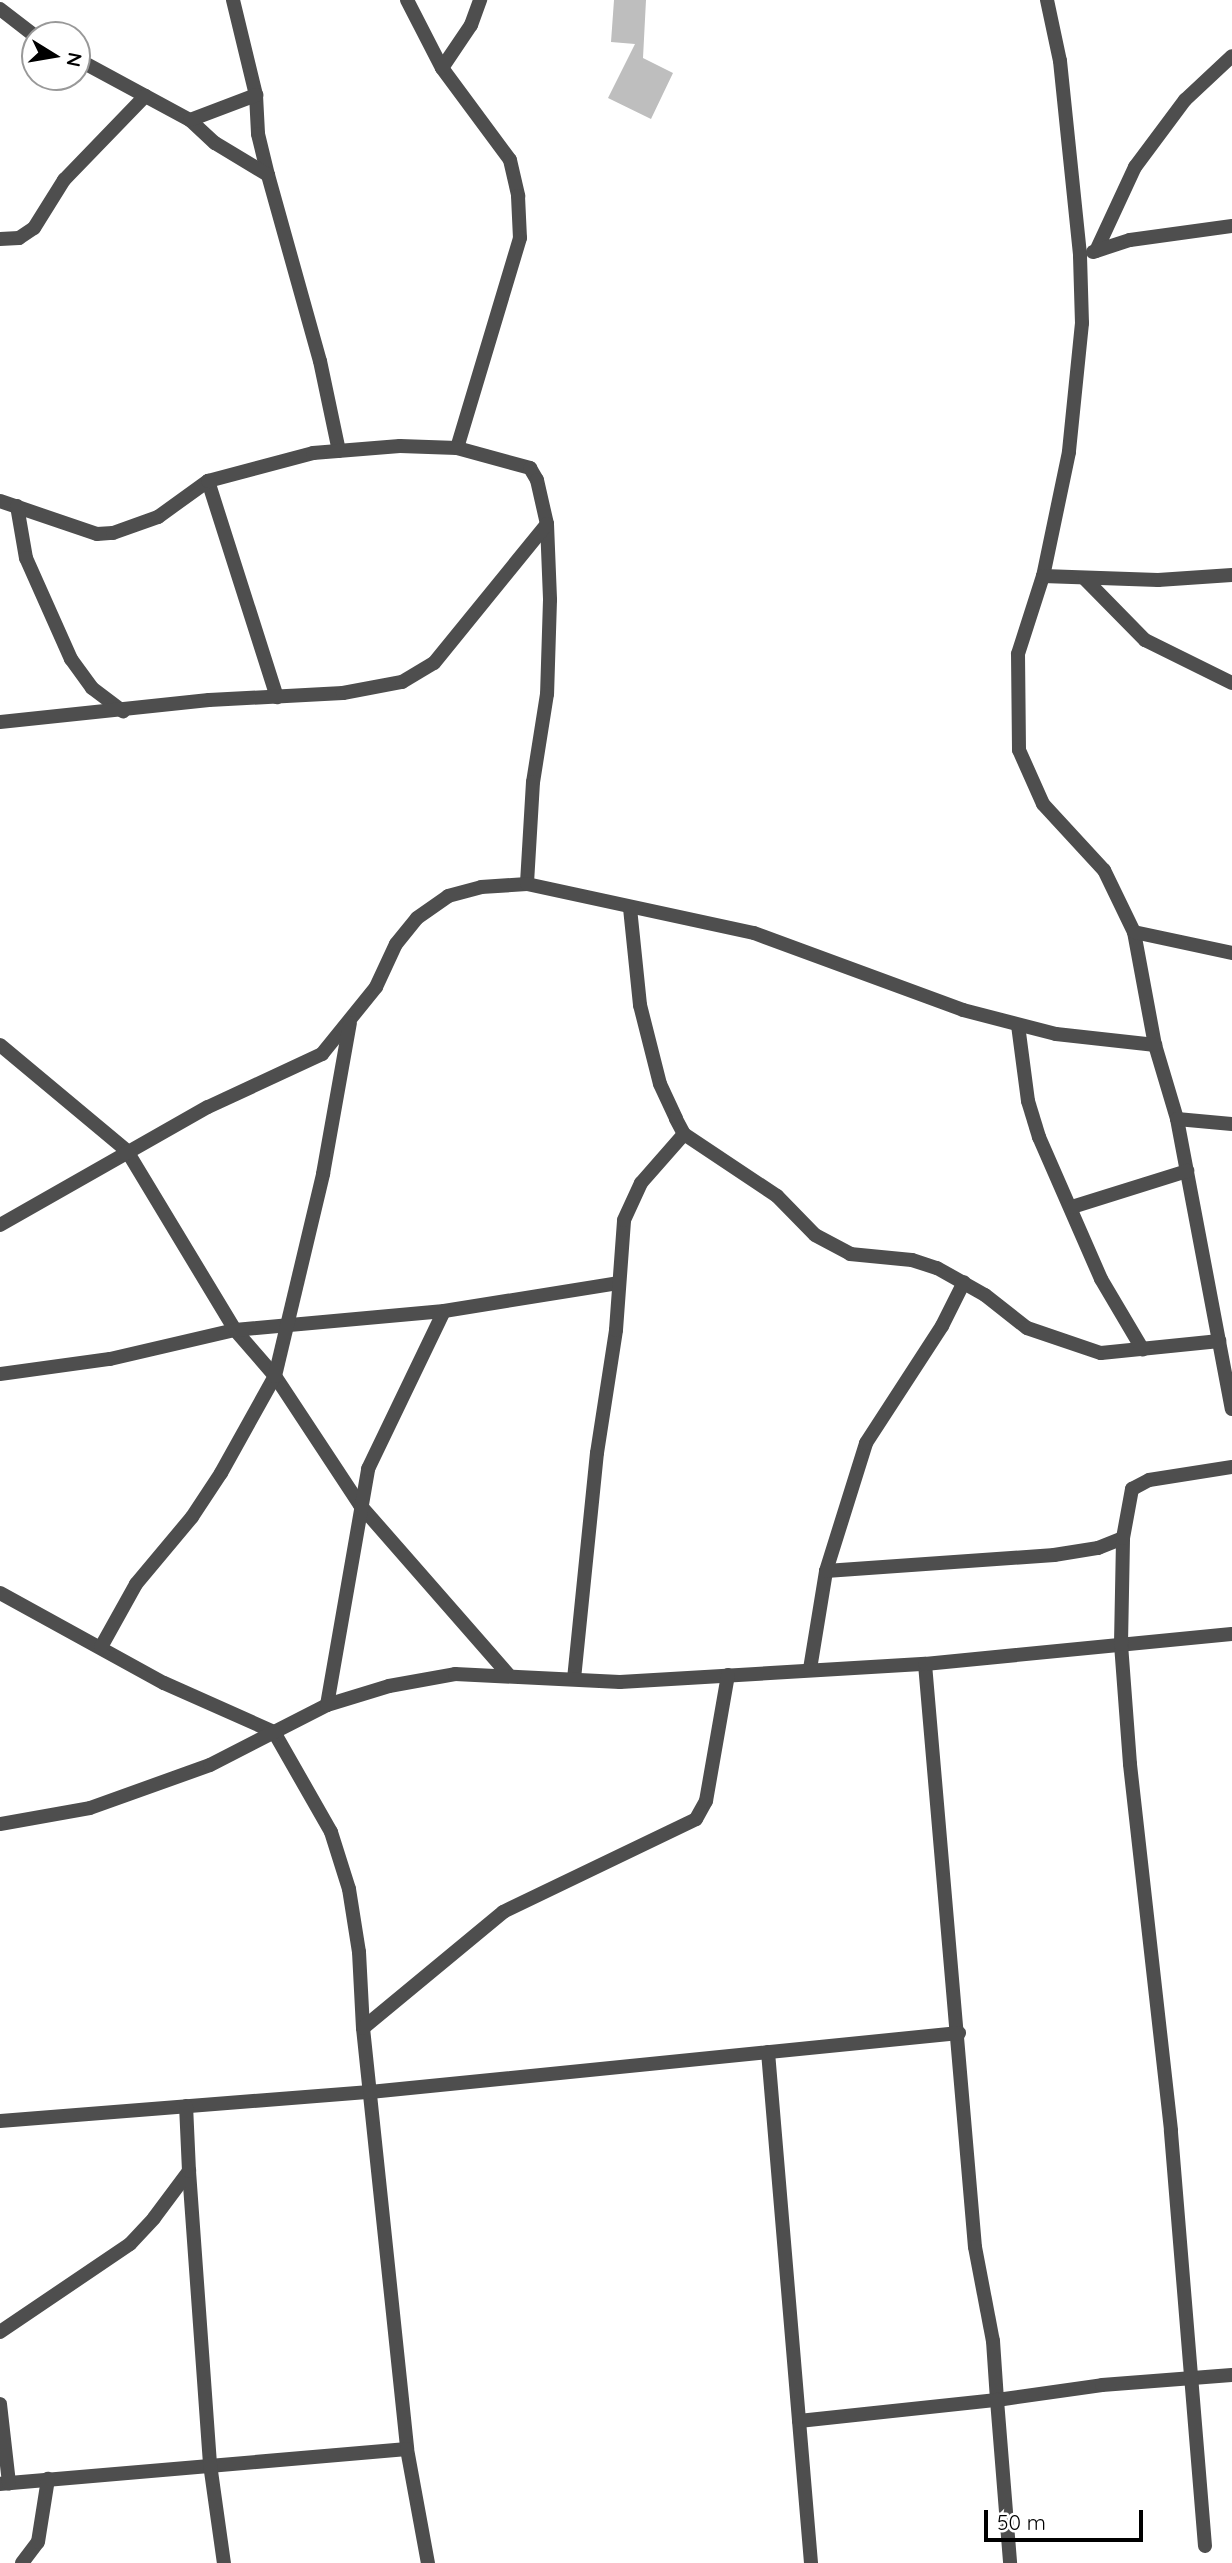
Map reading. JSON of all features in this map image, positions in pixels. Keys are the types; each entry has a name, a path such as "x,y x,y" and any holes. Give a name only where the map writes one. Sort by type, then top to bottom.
{"street":[{"path":"233,0 256,95 258,134 320,362 339,451"},
{"path":"407,0 442,68 510,160 520,238 457,448"},
{"path":"442,68 471,24 480,0"},
{"path":"1047,0 1060,61 1080,256 1082,323 1069,452 1043,576 1018,654 1019,750 1043,804 1104,870 1134,932 1155,1045 1177,1119 1232,1409"},
{"path":"0,9 21,25"},
{"path":"1096,251 1135,167 1185,100 1232,56"},
{"path":"91,67 190,120 215,143 268,175"},
{"path":"190,120 256,95"},
{"path":"0,239 19,238 34,228 64,180 145,96"},
{"path":"1080,256 1165,233 1232,226"},
{"path":"0,501 97,534 113,533 158,517 208,481 265,462 339,451 457,448 530,468 537,480 547,524 547,694 533,782 527,884"},
{"path":"208,481 277,697"},
{"path":"17,506 26,558 71,659 92,688 123,711"},
{"path":"0,722 377,689 402,682 434,663 547,524"},
{"path":"1043,576 1085,579 1202,579 1232,575"},
{"path":"1085,579 1145,640 1232,682"},
{"path":"0,1225 127,1151 322,1054 350,1023 417,918 448,896 481,887 527,884 754,933 963,1010 1018,1025 1155,1045"},
{"path":"629,908 640,1005 660,1084 684,1133 777,1196 833,1248 850,1254 912,1260 964,1282 1046,1336 1101,1353 1219,1341"},
{"path":"1134,932 1232,953"},
{"path":"101,1647 136,1584 192,1517 221,1473 275,1376 323,1174 350,1023"},
{"path":"1018,1025 1028,1101 1039,1137 1072,1207 1101,1279 1143,1350"},
{"path":"0,1045 127,1151 235,1330 275,1376 360,1505 509,1675"},
{"path":"1177,1119 1232,1124"},
{"path":"574,1679 624,1220 641,1183 684,1133"},
{"path":"1072,1207 1187,1171"},
{"path":"810,1669 826,1571 866,1443 942,1326 964,1282"},
{"path":"0,1374 110,1359 235,1330 287,1328 444,1311 618,1283"},
{"path":"327,1705 368,1469 444,1311"},
{"path":"1205,2546 1188,2379 1171,2130 1130,1764 1121,1644 1123,1538 1132,1489 1149,1480 1232,1467"},
{"path":"826,1571 1054,1555 1098,1548 1123,1538"},
{"path":"0,1593 164,1683 274,1732 331,1832 349,1889 359,1952 363,2028 407,2449 428,2563"},
{"path":"0,1824 90,1808 210,1765 327,1705 389,1686 455,1674 620,1682 925,1664 1232,1634"},
{"path":"925,1664 959,2033 975,2247 993,2342 1010,2563"},
{"path":"363,2028 502,1912 696,1819 706,1801 728,1675"},
{"path":"0,2121 370,2092 959,2033"},
{"path":"768,2052 811,2563"},
{"path":"186,2106 210,2464 224,2563"},
{"path":"0,2332 130,2244 189,2171"},
{"path":"799,2421 997,2400 1102,2385 1232,2375"},
{"path":"0,2404 4,2483 407,2449"},
{"path":"22,2563 38,2542 48,2479"}],"building":[{"path":"614,0 646,0 643,58 673,73 651,119 608,98 635,44 611,42"}]}
